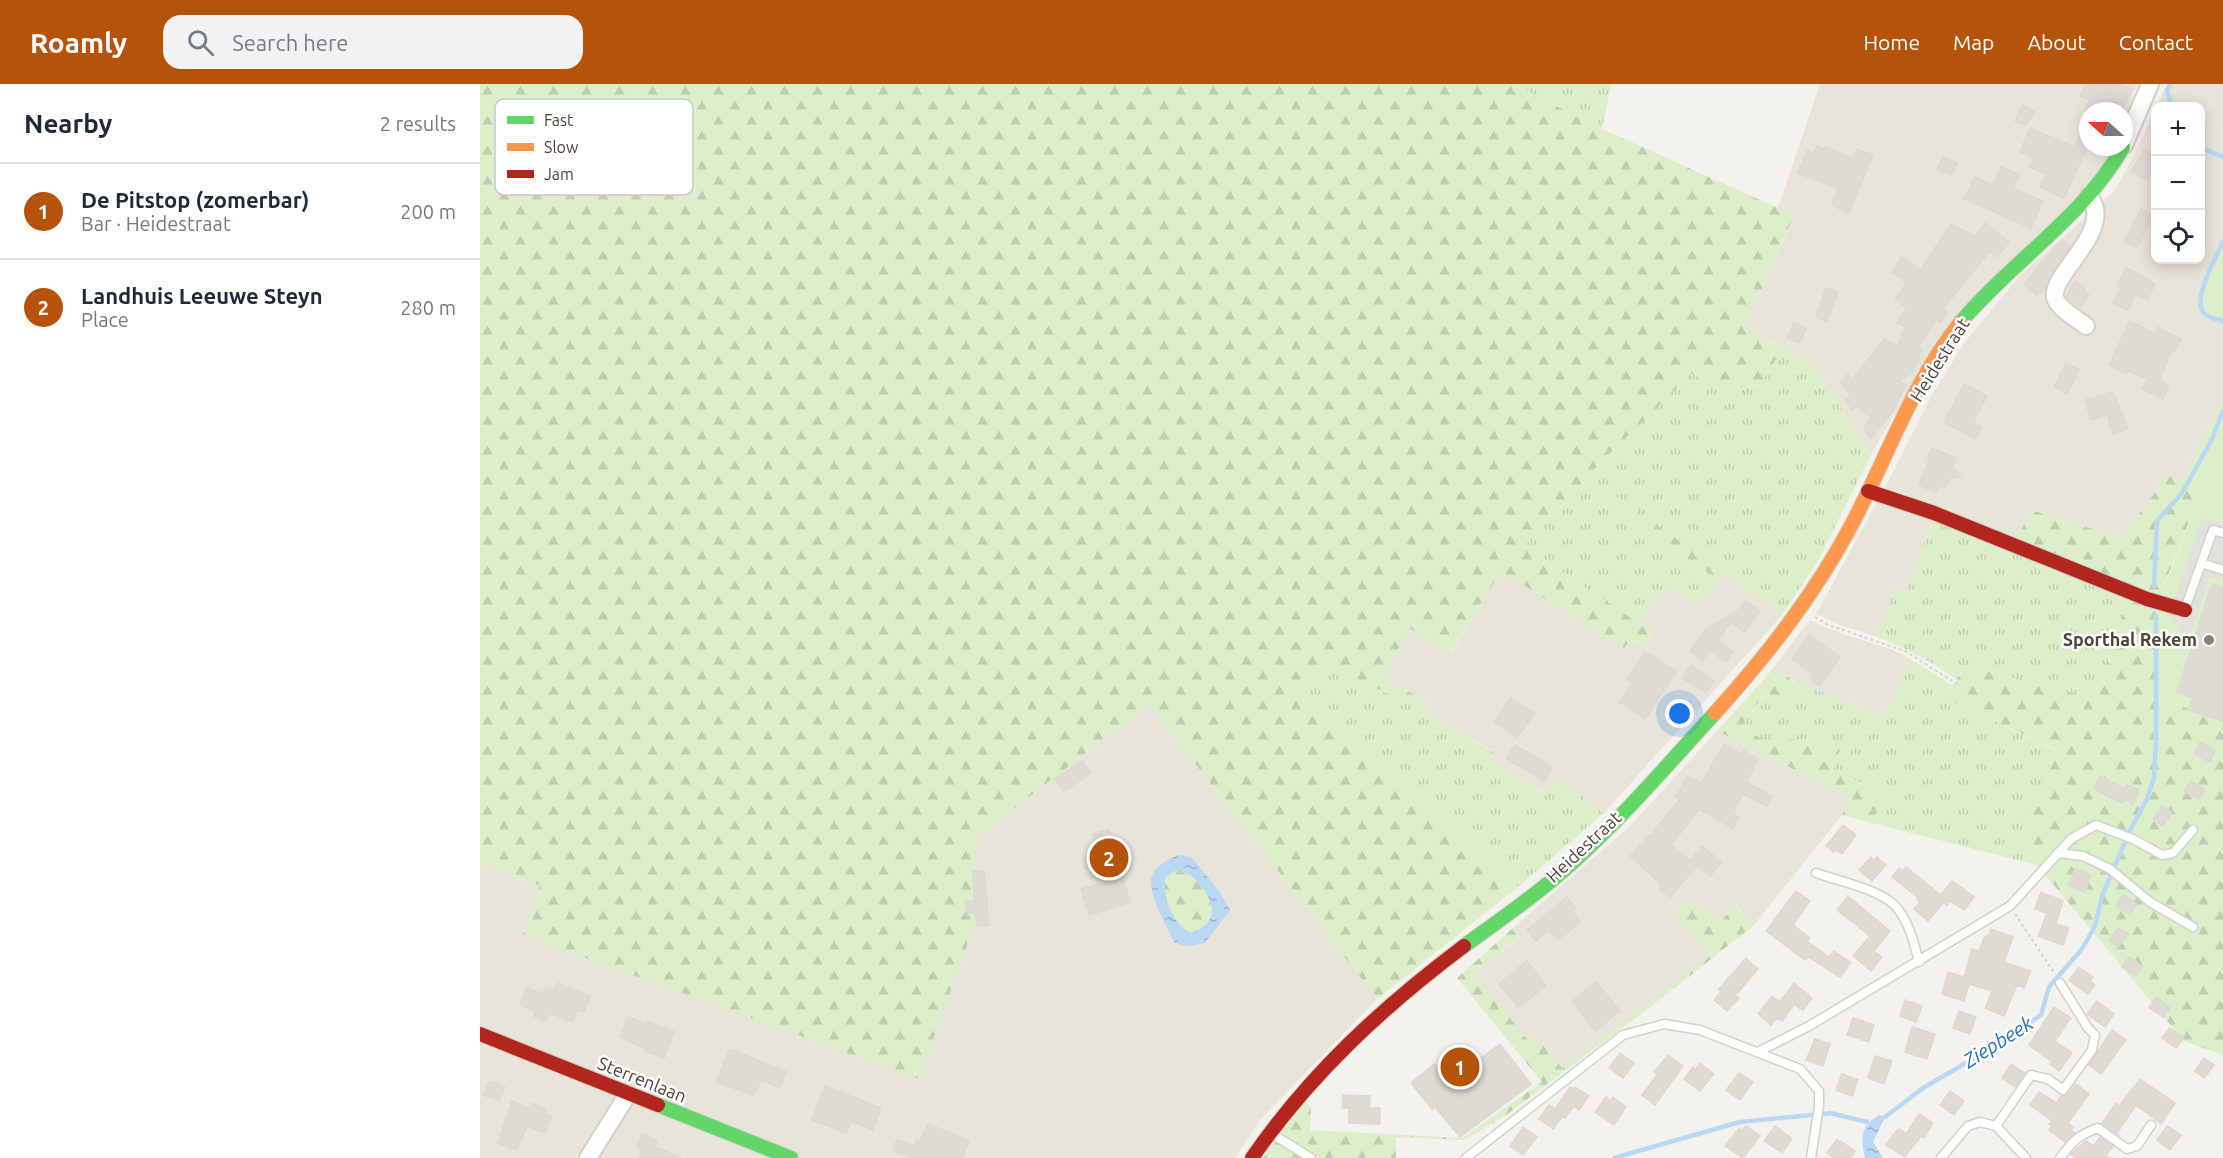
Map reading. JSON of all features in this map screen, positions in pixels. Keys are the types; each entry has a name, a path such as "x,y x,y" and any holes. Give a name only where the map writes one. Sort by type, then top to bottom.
{"street":[{"name":"Heidestraat","path":"2133,123 2150,84"},
{"name":"Heidestraat","path":"1252,1158 1269,1132 1308,1084 1366,1024 1574,861 1749,678 1802,609 1835,556 1945,344 1965,316 1993,286 2088,196 2118,156"},
{"path":"2086,326 2058,303 2054,296 2056,286 2082,249 2094,223 2097,211 2095,204 2088,196"},
{"path":"1868,491 1934,513 2147,599 2185,610"},
{"name":"Sterrenlaan","path":"480,1034 791,1158"},
{"path":"588,1158 628,1094"}],"lane":[{"path":"2185,610 2213,530 2223,533"},
{"path":"2201,563 2223,570"},
{"path":"1758,1052 1809,1026 2010,906 2071,839 2096,825 2133,839 2162,855 2173,853 2193,830"},
{"path":"2058,853 2083,856 2113,871 2150,902 2193,927"},
{"path":"1816,873 1865,889 1883,897 1897,907 1910,929 1919,962"},
{"path":"1996,1126 2031,1075 2048,1078 2063,1090 2092,1050 2095,1035 2088,1028 2060,983"},
{"path":"1466,1158 1623,1035 1664,1024 1700,1030 1800,1069 1819,1091 1812,1158"},
{"path":"1941,1158 1968,1126 1980,1122 1996,1126 2026,1158"},
{"path":"2060,1158 2083,1133 2097,1128 2127,1149 2137,1146 2151,1125"},
{"path":"1269,1132 1311,1158"}],"path":[{"path":"1802,609 1828,625 1905,651 1957,684"},
{"path":"2010,906 2060,983"}],"shaded area":[{"path":"1820,84 2137,84 2131,102 2079,102 2079,156 2107,156 2100,170 1925,361 1871,455 1812,364 1745,326 1794,216 1778,208"},
{"path":"2167,84 2223,84 2223,244 2196,307 2223,321 2223,401 2182,481 2168,475 2121,538 2031,510 2017,539 1885,488 1931,397 1964,343 2019,277 2114,191 2134,156 2151,119 2151,264 2205,264 2205,102 2159,102"},
{"path":"1878,501 1934,517 1905,593 1894,590 1877,637 1840,625 1816,614"},
{"path":"2202,518 2223,525 2223,581 2210,577 2190,636 2181,632 2170,612"},
{"path":"1501,570 1624,648 1630,640 1643,647 1653,634 1637,623 1667,586 1698,606 1725,573 1783,614 1604,813 1555,778 1544,793 1489,759 1493,751 1421,709 1425,700 1383,679 1409,627 1452,652"},
{"path":"1810,620 1840,633 1891,649 1912,660 1884,718 1793,680 1785,674 1770,672"},
{"path":"1149,704 1377,999 1259,1121 1235,1158 480,1158 480,862 540,886 523,935 978,915 976,838"},
{"path":"1717,731 1849,797 1842,815 1753,926 1736,904 1722,921 1687,899 1673,911 1712,954 1562,1069 1537,1038 1530,1043 1474,974 1520,937 1513,928 1629,827"}],"green space":[{"path":"480,84 1513,84 1602,129 1794,215 1745,326 1783,348 1759,386 1719,389 1692,373 1606,457 1524,546 1653,633 1643,647 1631,640 1624,648 1501,571 1451,652 1409,628 1383,679 1425,700 1421,709 1322,663 1299,691 1518,887 1377,999 1149,704 976,838 978,915 919,1079 523,935 540,886 480,862"},
{"path":"1513,84 1611,84 1602,129"},
{"path":"2223,244 2223,321 2196,308"},
{"path":"1783,348 1812,364 1871,455 1820,557 1783,614 1604,488 1599,498 1719,580 1698,606 1667,586 1637,623 1524,546 1606,457 1692,372 1719,389 1759,386"},
{"path":"2223,401 2223,721 2160,698 2158,640 2166,611 2156,608 2202,490 2182,481"},
{"path":"2168,475 2202,489 2164,585 2166,611 2158,640 2160,698 2223,721 2223,1055 2184,1041 2037,865 2026,824 2056,750 1944,697 1966,666 2094,699 2133,588 2017,539 2031,510 2121,538"},
{"path":"1604,488 1725,573 1719,580 1598,498"},
{"path":"1934,517 2131,596 2094,699 1967,666 1956,679 1918,655 1877,637 1894,589 1905,593"},
{"path":"1912,660 1952,685 1945,697 2056,751 2026,824 2037,865 1872,823 1885,792 1832,771 1840,749 1791,739 1780,743 1762,739 1750,732 1743,723 1766,694 1783,698 1797,693 1793,680 1884,718"},
{"path":"1322,663 1421,709 1493,752 1489,759 1543,793 1555,777 1604,813 1518,887 1299,691"},
{"path":"1770,672 1781,673 1788,677 1798,693 1783,698 1766,694 1743,724 1750,732 1762,739 1780,743 1790,739 1812,739 1840,749 1833,771 1885,792 1872,823 1842,815 1849,797 1717,731"},
{"path":"1177,870 1194,878 1206,892 1212,907 1210,919 1206,925 1191,933 1174,917 1165,893 1165,877"},
{"path":"1687,899 1722,921 1735,904 1753,926 1505,1116 1464,1140 1396,1137 1396,1158 1263,1158 1305,1101 1311,1107 1310,1130 1462,1138 1542,1082 1457,978 1513,928 1520,936 1474,974 1530,1043 1537,1038 1562,1068 1712,954 1673,912"}],"water":[{"path":"1178,855 1191,857 1219,891 1230,910 1205,943 1187,946 1175,943 1156,904 1151,887 1152,875 1161,864","holes":["1177,870 1194,878 1206,892 1211,907 1212,913 1206,925 1191,933 1174,917 1165,893 1165,877"]},
{"path":"1879,1115 1885,1117 1873,1142 1883,1158 1865,1158 1863,1133 1873,1119"}],"building":[{"path":"2085,84 2119,84 2132,89 2126,102 2089,102 2090,100 2080,96"},
{"path":"2022,105 2035,112 2026,125 2015,121"},
{"path":"2030,128 2075,147 2079,137 2079,156 2083,156 2064,198 2040,187 2046,174 2029,167 2034,158 2020,152"},
{"path":"1817,146 1853,159 1857,149 1873,155 1849,213 1832,205 1838,188 1798,173 1807,151 1814,153"},
{"path":"2144,149 2151,152 2151,173 2148,180 2131,172"},
{"path":"1943,157 1957,163 1952,175 1937,169"},
{"path":"2001,167 2019,175 2013,189 2043,201 2031,228 1964,199 1975,177 1993,185"},
{"path":"2141,209 2151,214 2151,219 2137,248 2125,241"},
{"path":"1986,223 2009,242 1997,257 1990,251 1943,309 1947,312 1941,323 1936,320 1918,348 1922,350 1918,357 1920,359 1912,373 1898,381 1906,385 1891,414 1870,439 1864,428 1871,418 1857,406 1852,409 1846,400 1851,396 1840,381 1848,374 1852,380 1884,339 1898,346 1905,327 1897,322 1907,308 1895,299 1907,283 1892,272 1902,257 1920,270 1951,224 1975,236"},
{"path":"2062,240 2070,247 2053,270 2046,286 2037,296 2024,284"},
{"path":"2126,267 2155,284 2147,300 2135,294 2128,310 2113,303 2121,287 2117,286"},
{"path":"2075,281 2089,295 2080,307 2066,296"},
{"path":"1826,288 1838,292 1827,322 1816,317"},
{"path":"2130,321 2154,333 2157,327 2181,339 2175,351 2172,349 2159,381 2169,386 2163,399 2142,389 2150,380 2128,370 2126,373 2109,365"},
{"path":"1794,323 1806,329 1799,343 1787,338"},
{"path":"2066,363 2079,370 2067,394 2054,387"},
{"path":"1964,384 1987,396 1973,422 1982,427 1975,439 1944,422"},
{"path":"2113,392 2128,429 2113,434 2107,415 2091,420 2085,400"},
{"path":"1932,448 1956,458 1952,468 1961,477 1950,478 1946,487 1939,486 1936,492 1919,485"},
{"name":"Sporthal Rekem","path":"2212,584 2223,588 2223,721 2189,710 2193,698 2177,692"},
{"path":"1745,601 1760,611 1745,632 1731,622 1718,641 1733,651 1726,662 1710,650 1702,661 1690,651 1706,629 1740,609"},
{"path":"1809,635 1840,657 1818,685 1810,679 1813,674 1792,659"},
{"path":"1645,652 1677,671 1645,719 1620,702 1633,682 1628,679"},
{"path":"1691,665 1714,681 1706,692 1682,678"},
{"path":"1510,698 1535,714 1517,737 1495,722"},
{"path":"2200,742 2215,750 2210,762 2194,754"},
{"path":"1724,744 1742,755 1744,751 1758,759 1746,782 1772,796 1767,806 1743,794 1733,813 1739,817 1733,828 1699,809 1671,845 1690,860 1702,846 1721,862 1710,876 1697,866 1670,897 1659,889 1662,885 1630,856 1650,836 1680,799 1676,797 1688,776 1701,784"},
{"path":"1515,745 1552,767 1544,781 1506,758"},
{"path":"1082,761 1091,773 1064,791 1055,779"},
{"path":"2100,776 2124,789 2127,784 2139,790 2133,804 2124,799 2122,803 2094,789"},
{"path":"2191,781 2205,790 2198,800 2184,791"},
{"path":"2162,806 2172,813 2163,826 2153,819"},
{"path":"1843,825 1856,835 1842,854 1826,846"},
{"path":"1109,829 1130,902 1089,915 1081,889 1107,882 1093,834"},
{"path":"1871,857 1875,860 1877,857 1886,865 1872,881 1859,870"},
{"path":"1906,867 1941,895 1952,881 1974,897 1964,910 1950,901 1947,905 1944,902 1928,921 1914,909 1920,902 1918,898 1892,877 1899,868 1903,871"},
{"path":"2075,869 2091,875 2085,892 2068,885"},
{"path":"973,871 984,871 989,925 977,927 975,913 967,914 965,901 974,901"},
{"path":"1796,891 1810,901 1793,925 1810,938 1807,941 1829,957 1834,951 1851,963 1840,977 1809,957 1805,960 1766,931"},
{"path":"2041,892 2063,901 2056,924 2069,928 2063,945 2038,936 2047,913 2035,909"},
{"path":"2123,895 2137,904 2130,915 2116,905"},
{"path":"1848,896 1890,931 1874,951 1882,957 1871,971 1853,956 1870,936 1837,910"},
{"path":"1567,897 1576,909 1573,912 1581,922 1558,940 1549,930 1536,941 1527,930"},
{"path":"2118,928 2128,934 2118,947 2109,941"},
{"path":"1991,929 2013,937 2004,962 2031,971 2024,988 2017,985 2004,1016 1985,1008 1992,991 1969,984 1964,1001 1942,994 1948,972 1964,977 1972,949 1979,951 1984,938"},
{"path":"2129,957 2142,966 2136,976 2122,967"},
{"path":"1746,958 1758,969 1735,996 1739,998 1727,1011 1714,1000 1721,992 1719,989"},
{"path":"1527,961 1546,986 1518,1007 1499,984"},
{"path":"2079,967 2093,977 2090,981 2095,985 2088,994 2069,980"},
{"path":"1596,982 1620,1011 1595,1031 1572,1001"},
{"path":"558,983 590,997 584,1012 578,1010 573,1022 550,1013 546,1021 534,1016 535,1011 520,1005 527,988 543,994 546,987 554,991"},
{"path":"1794,983 1812,998 1803,1010 1794,1005 1782,1021 1777,1018 1771,1025 1758,1014 1772,996 1780,1002"},
{"path":"2157,997 2170,1008 2163,1017 2149,1007"},
{"path":"1905,1000 1922,1006 1916,1022 1900,1016"},
{"path":"2097,1001 2114,1014 2105,1027 2087,1014"},
{"path":"2054,1007 2071,1018 2055,1041 2072,1053 2059,1071 2050,1064 2052,1062 2029,1045"},
{"path":"1959,1011 1976,1017 1970,1034 1953,1028"},
{"path":"628,1017 646,1024 647,1021 674,1032 664,1058 644,1051 645,1048 620,1037"},
{"path":"1853,1018 1874,1025 1869,1042 1847,1035"},
{"path":"1912,1027 1935,1034 1927,1059 1905,1052"},
{"path":"2170,1028 2184,1038 2176,1048 2162,1038"},
{"path":"2112,1030 2126,1040 2101,1074 2089,1065"},
{"path":"1815,1039 1830,1044 1823,1066 1806,1060"},
{"path":"1500,1044 1531,1084 1460,1137 1435,1107 1432,1109 1411,1083 1434,1064 1443,1074 1470,1053 1477,1061"},
{"path":"730,1049 786,1072 780,1088 761,1080 754,1095 716,1082"},
{"path":"1620,1053 1634,1063 1623,1078 1609,1068"},
{"path":"1668,1055 1683,1066 1655,1105 1642,1095 1657,1075 1654,1072"},
{"path":"1875,1056 1892,1061 1884,1084 1868,1078"},
{"path":"2204,1058 2214,1065 2204,1078 2195,1071"},
{"path":"1700,1063 1714,1074 1700,1091 1684,1079 1693,1067 1696,1069"},
{"path":"2011,1064 2025,1073 2015,1087 2002,1078"},
{"path":"1739,1073 1753,1082 1740,1100 1726,1090"},
{"path":"1842,1074 1858,1080 1852,1096 1836,1090"},
{"path":"2140,1079 2175,1103 2161,1124 2136,1105 2117,1133 2120,1136 2102,1123 2116,1103 2119,1106"},
{"path":"490,1081 505,1087 499,1101 484,1095"},
{"path":"2076,1084 2089,1094 2068,1123 2073,1127 2071,1130 2075,1133 2065,1142 2049,1130 2052,1126 2049,1124 2052,1121 2030,1105 2039,1092 2056,1103"},
{"path":"825,1086 881,1108 873,1130 851,1121 846,1133 812,1120"},
{"path":"1570,1087 1573,1089 1575,1087 1589,1096 1579,1110 1574,1106 1553,1129 1539,1119 1549,1105 1555,1109"},
{"path":"1950,1091 1964,1101 1954,1115 1940,1105"},
{"path":"1343,1095 1370,1096 1369,1108 1380,1108 1380,1124 1349,1123 1349,1108 1342,1108"},
{"path":"1606,1097 1610,1101 1613,1097 1626,1107 1614,1125 1595,1112"},
{"path":"512,1101 530,1108 532,1103 546,1109 545,1113 551,1116 545,1133 527,1126 517,1150 498,1143"},
{"path":"1919,1114 1933,1123 1924,1138 1921,1136 1905,1157 1886,1145 1896,1131 1900,1129 1906,1134"},
{"path":"928,1124 969,1141 962,1158 912,1158 893,1150 897,1140 914,1146 917,1140 920,1141"},
{"path":"1746,1126 1760,1136 1743,1158 1725,1146 1739,1128 1742,1130"},
{"path":"1775,1126 1792,1139 1782,1153 1764,1141"},
{"path":"2167,1126 2181,1135 2170,1150 2157,1140"},
{"path":"1523,1127 1537,1137 1523,1155 1510,1146"},
{"path":"642,1134 657,1140 655,1147 681,1158 639,1158 642,1150 637,1147"},
{"path":"2100,1137 2113,1147 2106,1155 2110,1158 2076,1158 2071,1154 2086,1141 2094,1146"},
{"path":"1837,1139 1855,1151 1850,1158 1834,1158 1827,1153"}],"waterway":[{"name":"Ziepbeek","path":"2170,84 2167,91 2171,102"},
{"name":"Ziepbeek","path":"2205,149 2223,157"},
{"name":"Ziepbeek","path":"2223,242 2206,279 2201,300 2201,308 2205,314 2223,321"},
{"name":"Ziepbeek","path":"2154,586 2157,521 2182,493 2212,439 2223,411"},
{"name":"Ziepbeek","path":"2128,834 2147,799 2154,778 2156,616"},
{"name":"Ziepbeek","path":"1885,1117 1923,1088 2000,1043 2041,1015 2049,987 2082,949 2095,926 2102,896 2124,844"},
{"name":"Ziepbeek","path":"1824,1114 1830,1113 1867,1122"},
{"name":"Ziepbeek","path":"1614,1158 1740,1122 1812,1115"}],"traffic: fast":[{"path":"1960,323 2068,217 2107,172 2117,156"},
{"path":"1464,946 1573,862 1628,808 1715,713"},
{"path":"658,1105 791,1158"}],"traffic: slow":[{"path":"1715,713 1790,623 1838,550 1914,395 1943,346 1960,323"}],"traffic: jam":[{"path":"1868,491 1934,513 2147,599 2185,610"},
{"path":"1252,1158 1298,1098 1349,1043 1405,993 1464,946"},
{"path":"480,1034 658,1105"}],"place":[{"name":"Sporthal Rekem","path":"2209,640"},
{"name":"Landhuis Leeuwe Steyn","path":"1109,858"},
{"name":"De Pitstop (zomerbar)","path":"1460,1067"}]}
